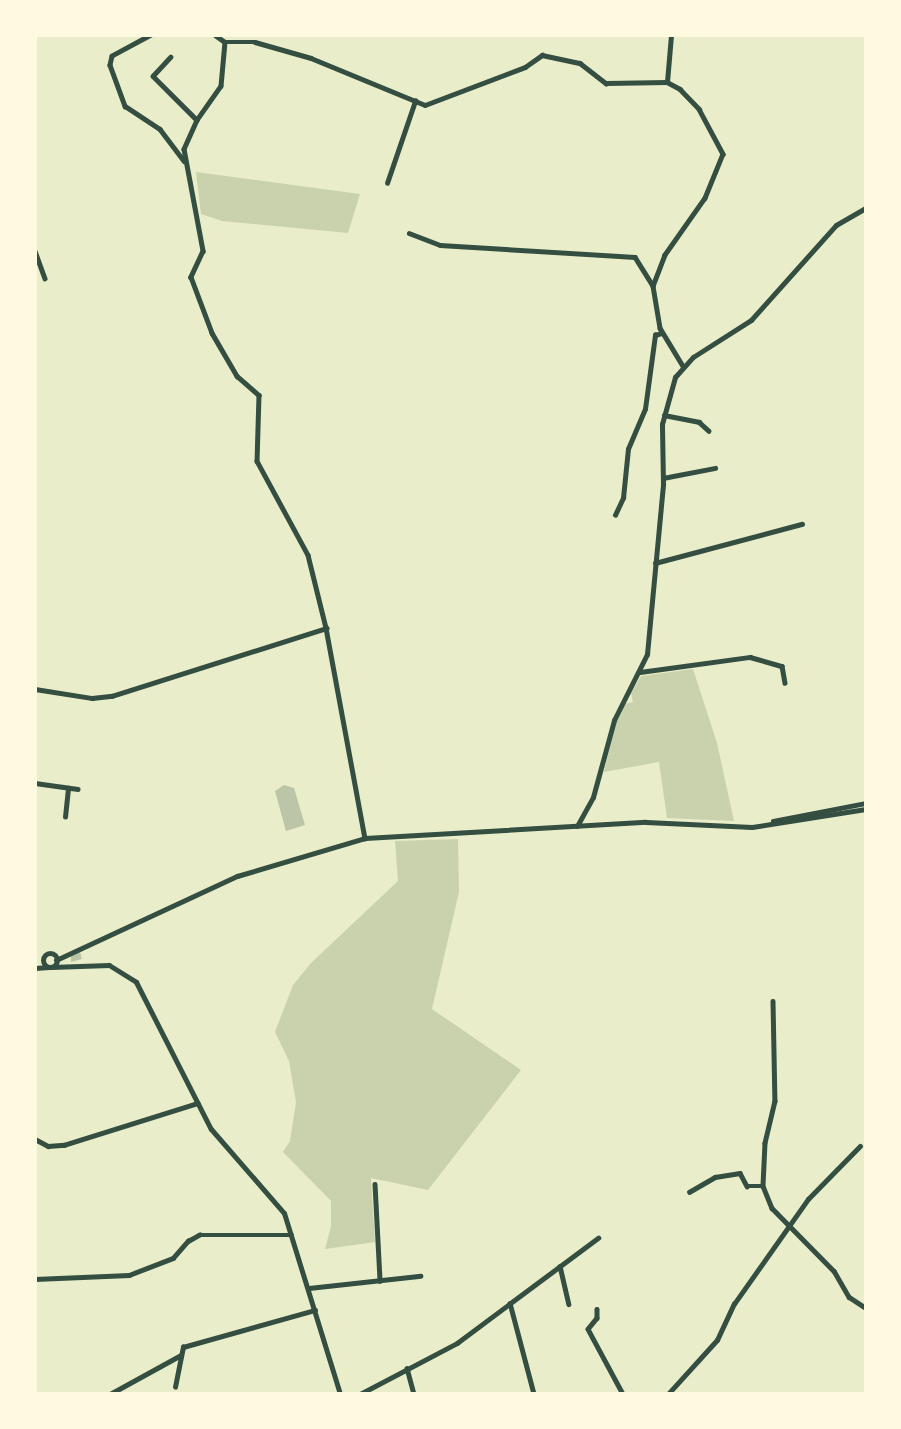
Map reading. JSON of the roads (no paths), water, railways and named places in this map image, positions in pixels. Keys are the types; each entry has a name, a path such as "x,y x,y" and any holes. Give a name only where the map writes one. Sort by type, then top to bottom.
{"main road":[{"path":"577,827 593,797 614,720 640,672 649,638 663,478 664,415 683,366 751,320 836,225 866,208"},
{"path":"740,827 866,803"},
{"path":"35,968 237,877 365,838 646,822 740,827 866,809"},
{"path":"46,954 53,962"},
{"path":"46,954 43,961 72,967 109,965 129,974 218,1139 284,1213 316,1309 340,1394"},
{"path":"35,960 46,954"}],"street":[{"path":"150,35 111,57 110,65 125,106 160,129 185,161"},
{"path":"215,35 225,42 254,42 311,58 425,105 480,86 542,55 580,63 611,84 667,82 690,99 722,149 705,198 665,255 653,286 655,314 662,333 683,366"},
{"path":"667,82 671,35"},
{"path":"225,42 221,86 197,120 186,142 185,161 203,251 192,270 192,284 209,329 234,370 259,395 257,461 308,555 326,628 365,838"},
{"path":"171,57 153,76 197,120"},
{"path":"387,183 415,101"},
{"path":"409,233 440,246 635,257 653,286"},
{"path":"35,251 45,278"},
{"path":"615,514 623,498 628,449 645,409 655,335 662,333"},
{"path":"664,415 699,422 709,430"},
{"path":"663,478 715,468"},
{"path":"654,563 802,524"},
{"path":"35,689 92,698 111,696 326,628"},
{"path":"640,672 750,657 782,666 785,683"},
{"path":"35,783 78,789"},
{"path":"65,817 68,788"},
{"path":"773,1001 775,1101 765,1143 763,1186 772,1208 834,1271 849,1297 866,1308"},
{"path":"35,1139 48,1146 64,1145 198,1103"},
{"path":"665,1394 717,1340 734,1304 814,1192 860,1146"},
{"path":"689,1192 715,1177 740,1173 747,1186 763,1186"},
{"path":"375,1184 380,1281"},
{"path":"36,1279 129,1275 173,1258 188,1241 199,1235 293,1235"},
{"path":"360,1394 457,1343 597,1238"},
{"path":"560,1266 569,1304"},
{"path":"309,1288 420,1276"},
{"path":"510,1303 534,1394"},
{"path":"175,1387 183,1348 316,1309"},
{"path":"597,1309 597,1318 588,1329 624,1394"},
{"path":"110,1394 181,1354"},
{"path":"407,1368 414,1394"}]}
